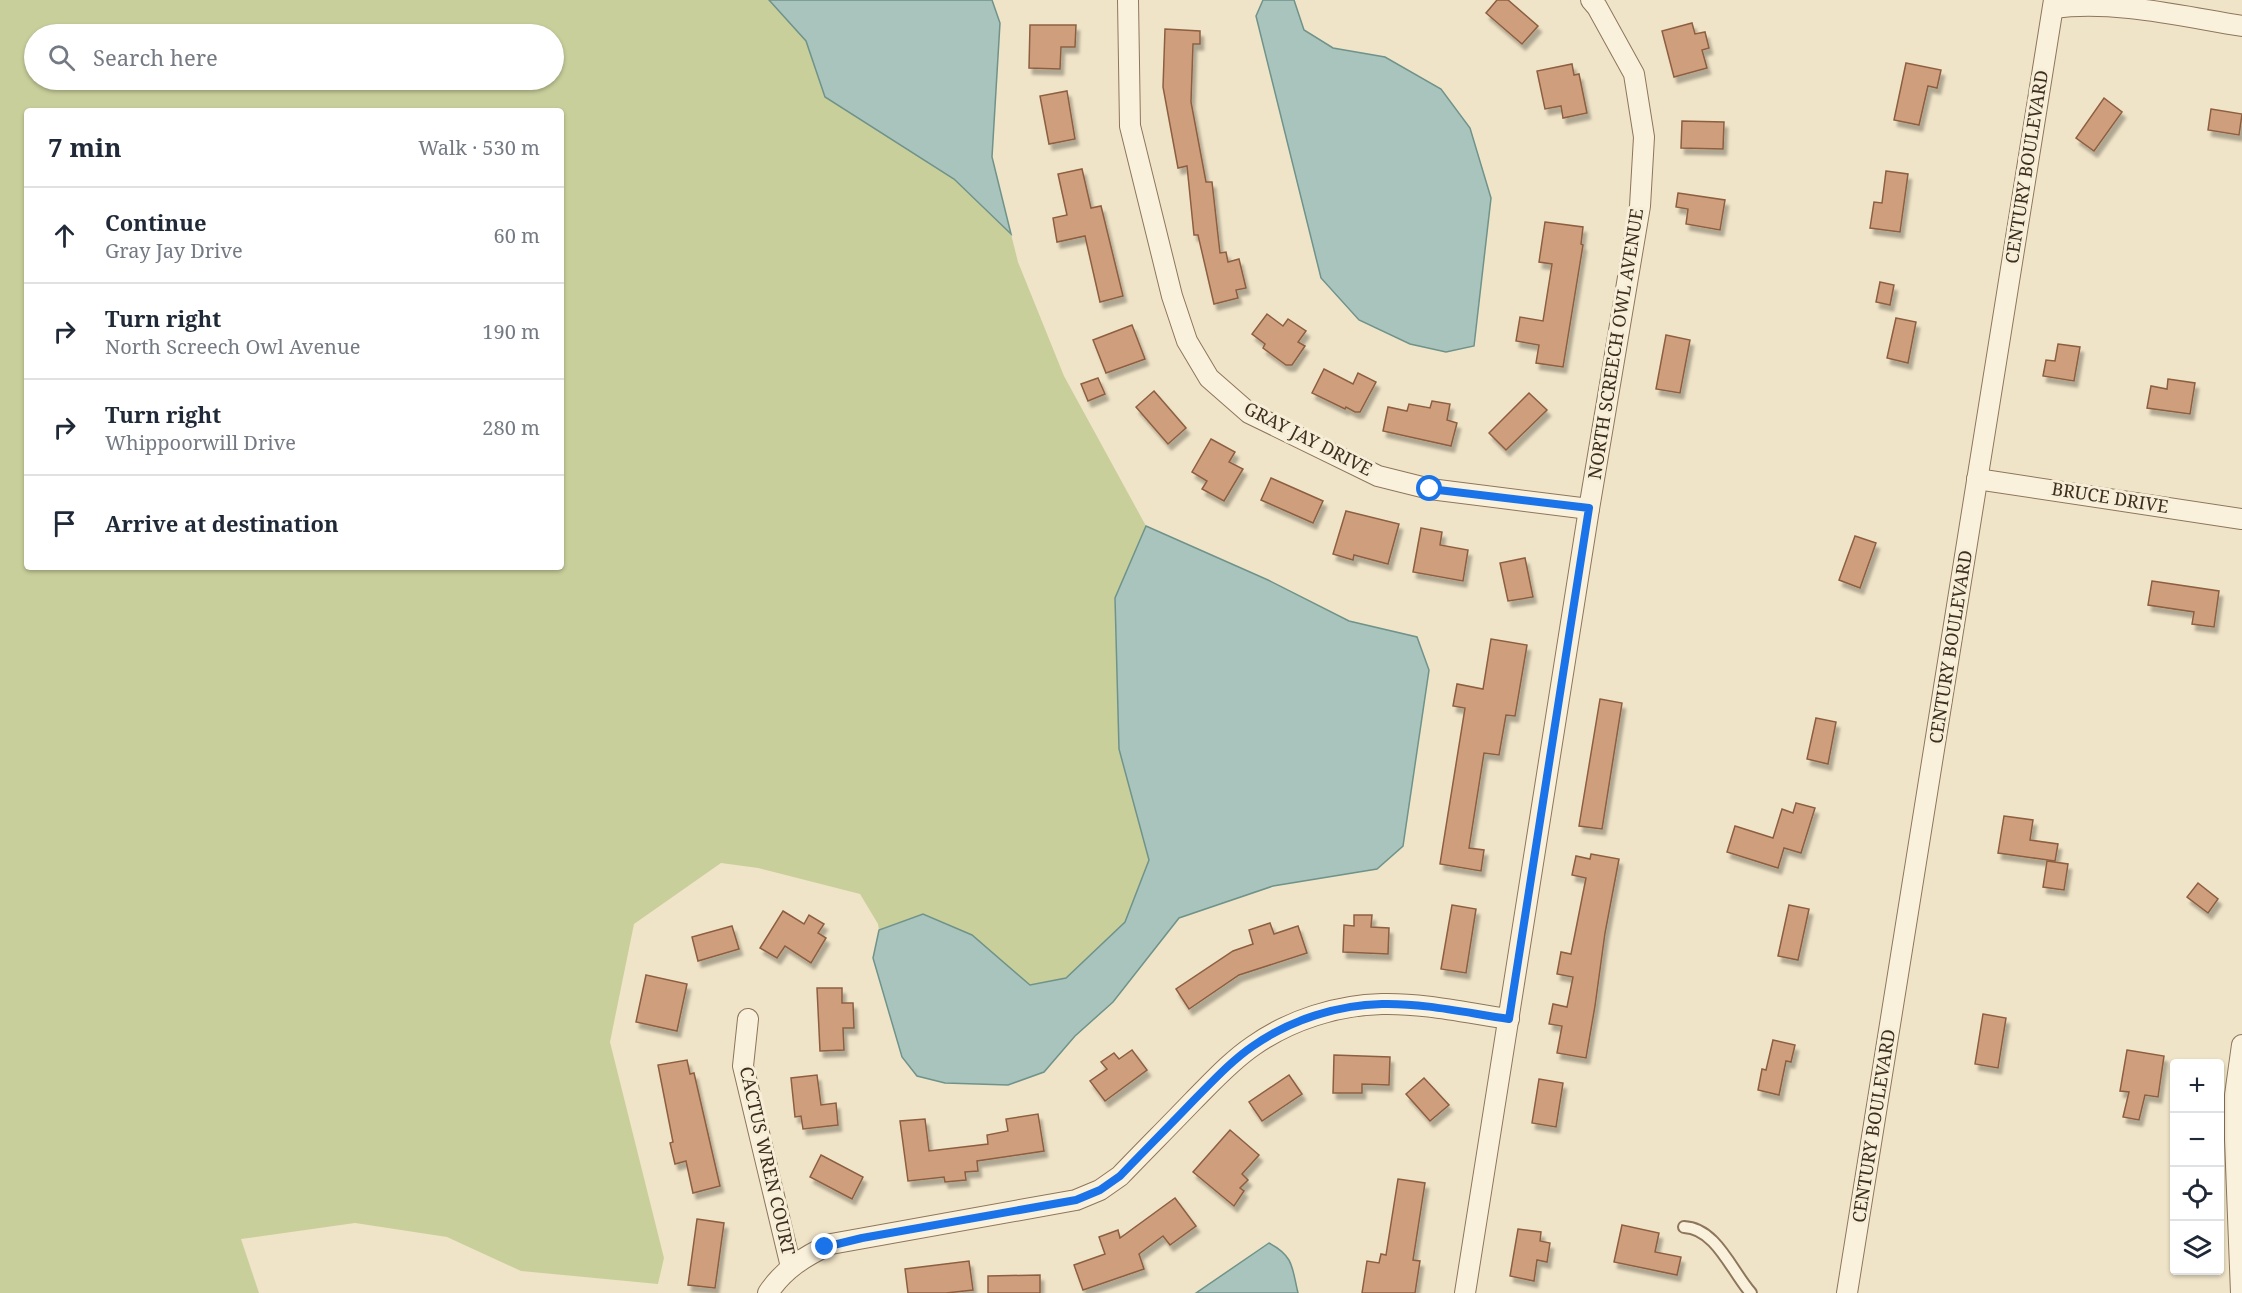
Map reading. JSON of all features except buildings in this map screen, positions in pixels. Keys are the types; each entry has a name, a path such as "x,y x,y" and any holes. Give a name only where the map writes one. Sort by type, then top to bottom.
{"street":[{"name":"GRAY JAY DRIVE","path":"1128,0 1130,126 1172,296 1187,341 1209,378 1249,413 1378,476 1430,489 1589,508"},
{"name":"NORTH SCREECH OWL AVENUE","path":"1465,1293 1589,508 1640,206 1644,137 1634,74 1598,2"},
{"path":"2053,4 2104,4 2242,26"},
{"name":"CENTURY BOULEVARD","path":"1847,1293 2053,4"},
{"name":"BRUCE DRIVE","path":"1977,479 2242,519"},
{"path":"768,1293 791,1267 809,1254 831,1244 1076,1200 1100,1190 1120,1176 1228,1065 1254,1045 1282,1029 1314,1016 1346,1008 1381,1004 1413,1005 1509,1019"},
{"name":"CACTUS WREN COURT","path":"748,1019 743,1066 791,1267"},
{"path":"2241,1293 2235,1095 2242,1045"}],"lane":[{"path":"1684,1227 1693,1227 1705,1233 1751,1293"}],"green space":[{"path":"0,0 769,0 806,41 825,97 954,179 1011,234 1018,262 1064,376 1146,526 1115,598 1119,749 1149,860 1125,922 1066,978 1030,985 972,935 923,914 879,930 878,924 860,894 758,868 721,863 634,924 610,1042 664,1258 658,1284 521,1271 447,1237 355,1223 241,1239 259,1293 0,1293"}],"water":[{"path":"769,0 992,0 1000,23 992,157 1011,234 954,179 825,97 806,41"},
{"path":"1263,0 1294,0 1304,30 1333,48 1385,57 1441,89 1470,128 1491,198 1474,346 1446,352 1410,344 1359,320 1321,278 1256,16"},
{"path":"1146,526 1268,580 1349,621 1417,637 1429,670 1403,846 1377,869 1273,886 1179,918 1113,1002 1075,1036 1044,1072 1008,1085 945,1083 917,1076 902,1057 873,958 879,930 923,914 972,935 1030,985 1066,978 1125,922 1149,860 1119,749 1115,598"},
{"path":"1269,1243 1288,1258 1298,1293 1196,1293"}],"route":[{"path":"825,1247 862,1238 1076,1200 1100,1190 1120,1176 1228,1065 1254,1045 1282,1029 1314,1016 1346,1008 1381,1004 1413,1005 1509,1019 1589,508 1430,489"}]}
